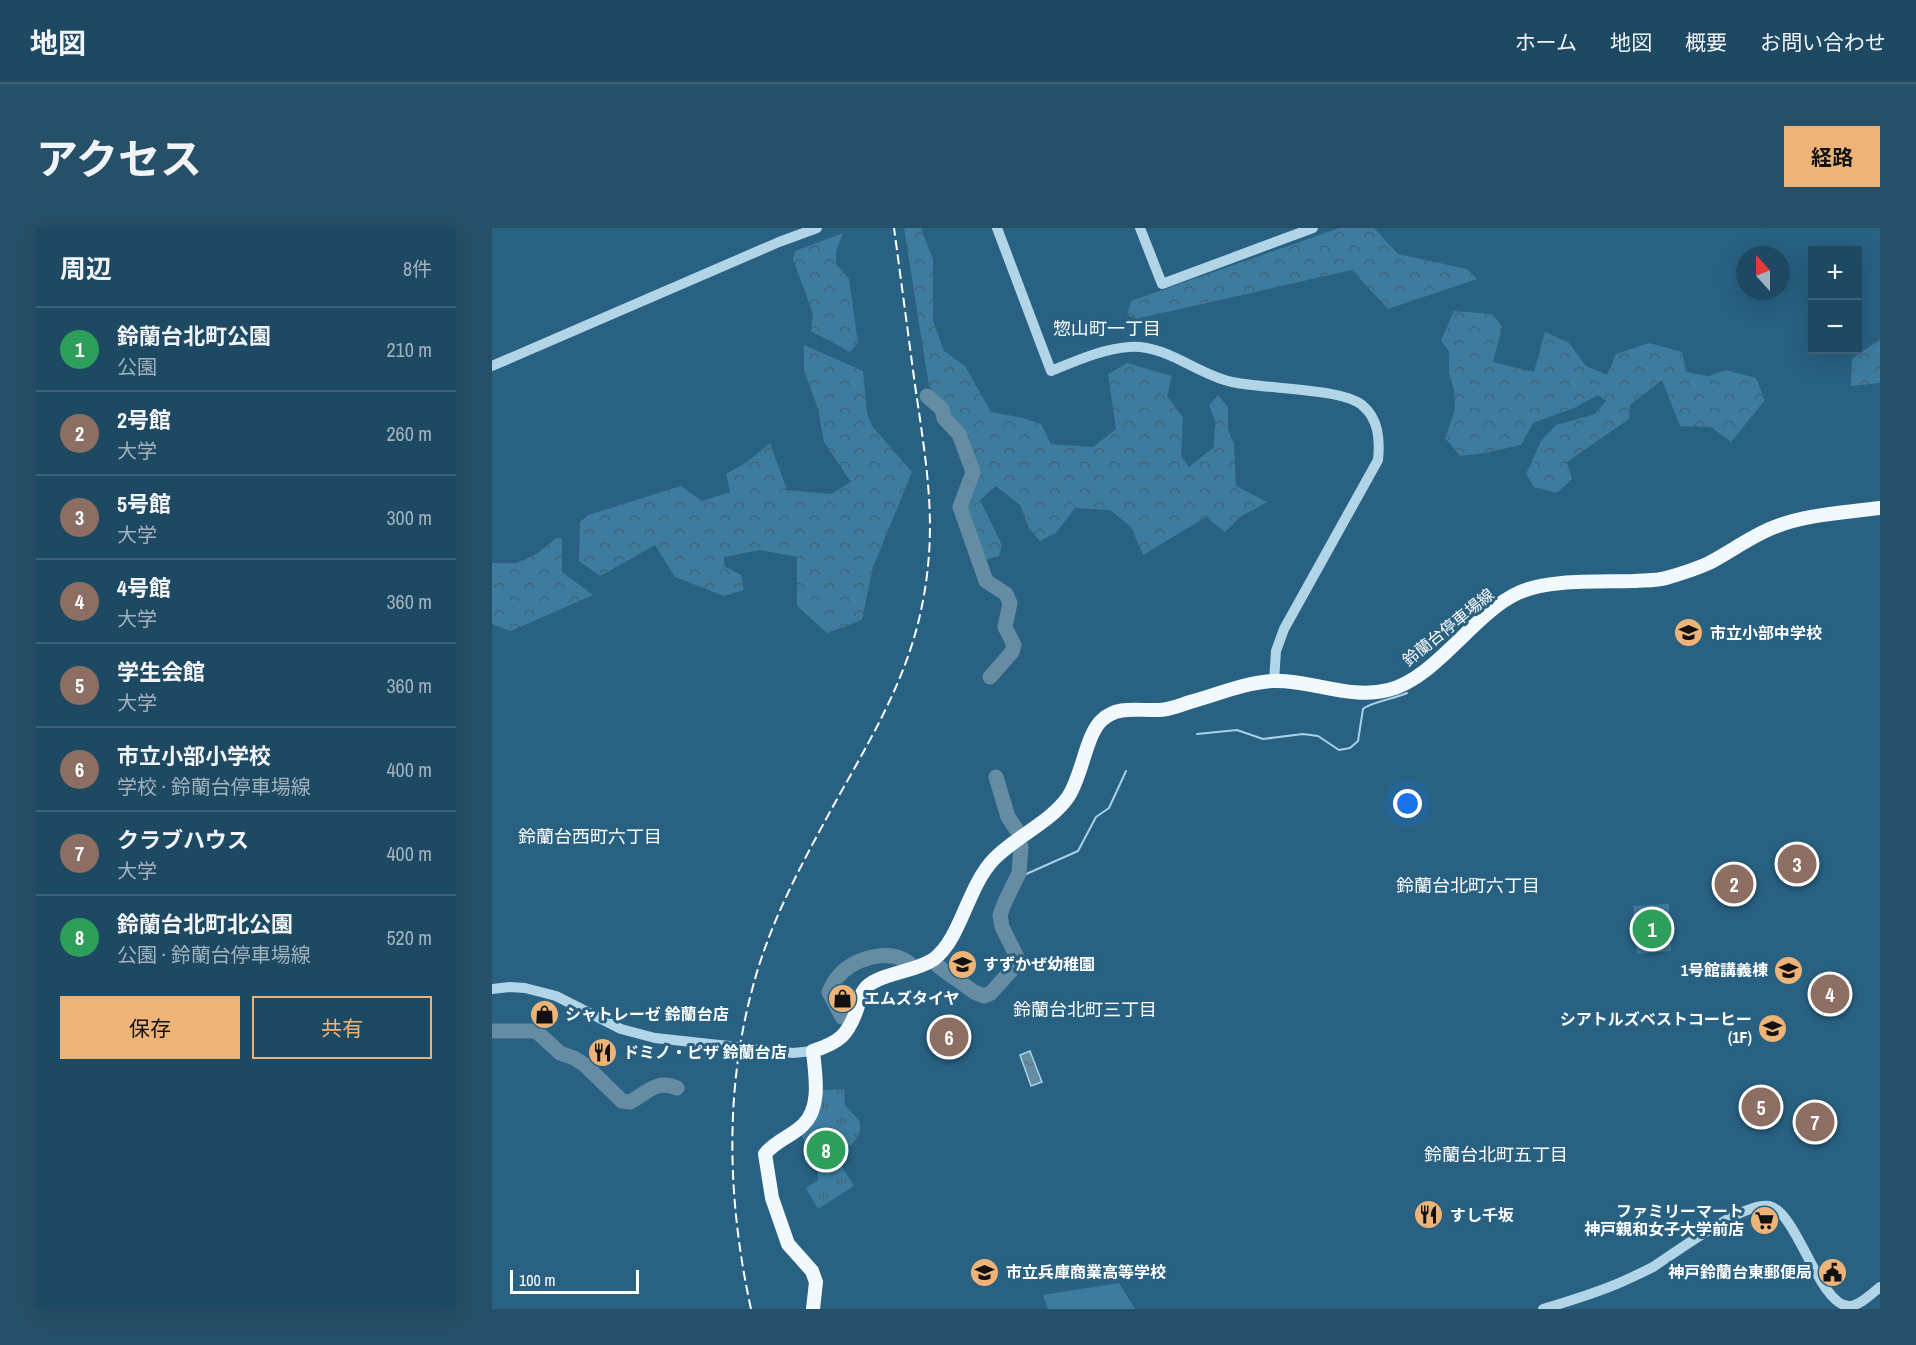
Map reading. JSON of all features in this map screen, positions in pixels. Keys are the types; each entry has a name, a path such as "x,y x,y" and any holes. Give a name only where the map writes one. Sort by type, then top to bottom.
{"main road":[{"name":"鈴蘭台停車場線","path":"813,1051 830,1045 845,1035 864,990 871,984 882,978 915,969 935,958 948,944 977,880 1009,844 1053,814 1068,797 1101,720 1117,711 1132,708 1162,710 1254,684 1274,681 1366,693 1390,690 1414,677 1516,594 1539,585 1663,579 1706,564 1770,529 1803,518 1880,508"},
{"path":"813,1051 816,1096 811,1114 803,1125 772,1145 765,1154 772,1198 788,1244 812,1271 816,1282 813,1309"}],"street":[{"path":"997,228 1051,371 1102,351 1131,346 1157,350 1211,376 1233,382 1342,396 1362,405 1374,418 1380,439 1378,460 1284,629 1276,651 1274,681"},
{"path":"1140,228 1162,284 1313,228"},
{"path":"492,366 768,246 813,230"},
{"path":"492,989 510,987 555,996 621,1029 656,1038 793,1053 813,1051"},
{"path":"1543,1309 1595,1294 1652,1267 1694,1238 1734,1216 1764,1206 1776,1209 1784,1217 1814,1268 1840,1304 1854,1305 1880,1287"}],"green space":[{"path":"904,228 921,228 933,259 933,321 944,351 965,366 991,412 1041,424 1051,444 1093,447 1116,429 1108,374 1127,363 1172,376 1167,396 1183,417 1181,456 1189,467 1214,447 1215,421 1209,405 1218,395 1228,407 1228,429 1234,444 1236,486 1267,502 1240,517 1225,532 1206,517 1143,555 1131,527 1110,510 1075,508 1056,533 1040,541 1029,528 1020,505 996,486 980,500 1002,545 999,556 985,560 966,507 979,471 965,432 929,386"},
{"path":"1339,228 1374,228 1398,254 1467,269 1477,279 1388,309 1352,270 1136,319 1127,315 1131,301"},
{"path":"843,233 836,251 836,264 849,279 858,343 850,352 811,331 813,314 793,259 795,251"},
{"path":"1454,311 1493,314 1502,327 1493,362 1534,372 1545,332 1569,343 1586,366 1607,375 1616,354 1649,343 1682,352 1686,372 1708,376 1726,370 1756,378 1765,400 1731,442 1711,427 1680,426 1662,380 1630,405 1629,419 1567,462 1572,479 1557,493 1534,487 1526,474 1541,441 1556,425 1595,414 1606,401 1598,395 1574,408 1533,423 1521,445 1460,456 1445,438 1455,410 1454,389 1449,373 1449,351 1441,340"},
{"path":"1880,339 1880,383 1851,386 1852,359"},
{"path":"804,345 863,371 867,413 872,426 912,472 873,567 862,620 827,633 797,606 797,557 760,550 724,557 724,566 741,575 744,590 724,596 675,577 655,545 600,576 579,561 580,522 588,515 681,486 702,501 730,492 726,474 747,462 770,443 787,490 831,494 851,482 824,442 818,409 804,370"},
{"path":"556,538 562,538 562,572 593,595 511,631 492,624 492,563 517,563 538,553"},
{"path":"1669,904 1671,951 1637,954 1633,906"},
{"path":"844,1089 845,1104 858,1119 860,1131 854,1141 836,1157 854,1186 818,1209 806,1188 818,1180 818,1163 811,1164 805,1152 806,1145 801,1134 817,1115 822,1102 823,1090"},
{"path":"1119,1283 1135,1309 1048,1309 1043,1295"}],"water":[{"path":"1030,1051 1042,1082 1031,1086 1020,1055"}],"waterway":[{"path":"927,396 942,409 944,418 959,434 973,472 960,507 986,581 1006,594 1010,603 1005,627 1014,645 1012,652 990,677"},
{"path":"1197,734 1237,730 1263,739 1303,734 1318,736 1339,750 1350,748 1358,741 1363,709 1407,693"},
{"path":"1014,882 1024,875 1078,851 1096,817 1109,808 1126,771"},
{"path":"996,777 1008,817 1016,829"},
{"path":"938,966 974,992 984,996 991,993 1016,965 1017,957 1002,927 1000,915 1019,873 1021,847"},
{"path":"842,1017 829,992 843,972 860,961 881,956 900,958 909,963"},
{"path":"492,1031 536,1031 560,1053 585,1065 622,1101 630,1102 657,1086 677,1088"}],"railway":[{"path":"751,1309 738,1229 732,1149 737,1069 752,990 764,949 789,891 877,728 902,673 920,615 926,584 930,527 927,472 894,228"}],"place":[{"name":"市立小部中学校","path":"1689,633"},
{"name":"5号館","path":"1797,864"},
{"name":"2号館","path":"1734,884"},
{"name":"鈴蘭台北町公園","path":"1652,929"},
{"name":"すずかぜ幼稚園","path":"962,964"},
{"name":"1号館講義棟","path":"1789,970"},
{"name":"4号館","path":"1830,994"},
{"name":"エムズタイヤ","path":"843,998"},
{"name":"シャトレーゼ 鈴蘭台店","path":"544,1014"},
{"name":"シアトルズベストコーヒー (1F)","path":"1773,1028"},
{"name":"市立小部小学校","path":"949,1037"},
{"name":"ドミノ・ピザ 鈴蘭台店","path":"602,1052"},
{"name":"学生会館","path":"1761,1107"},
{"name":"クラブハウス","path":"1815,1122"},
{"name":"鈴蘭台北町北公園","path":"826,1150"},
{"name":"すし千坂","path":"1429,1215"},
{"name":"ファミリーマート 神戸親和女子大学前店","path":"1765,1220"},
{"name":"市立兵庫商業高等学校","path":"985,1272"},
{"name":"神戸鈴蘭台東郵便局","path":"1833,1272"}],"district":[{"name":"惣山町一丁目","path":"1107,328"},
{"name":"鈴蘭台西町六丁目","path":"590,836"},
{"name":"鈴蘭台北町六丁目","path":"1468,885"},
{"name":"鈴蘭台北町三丁目","path":"1085,1009"},
{"name":"鈴蘭台北町五丁目","path":"1496,1154"}]}
